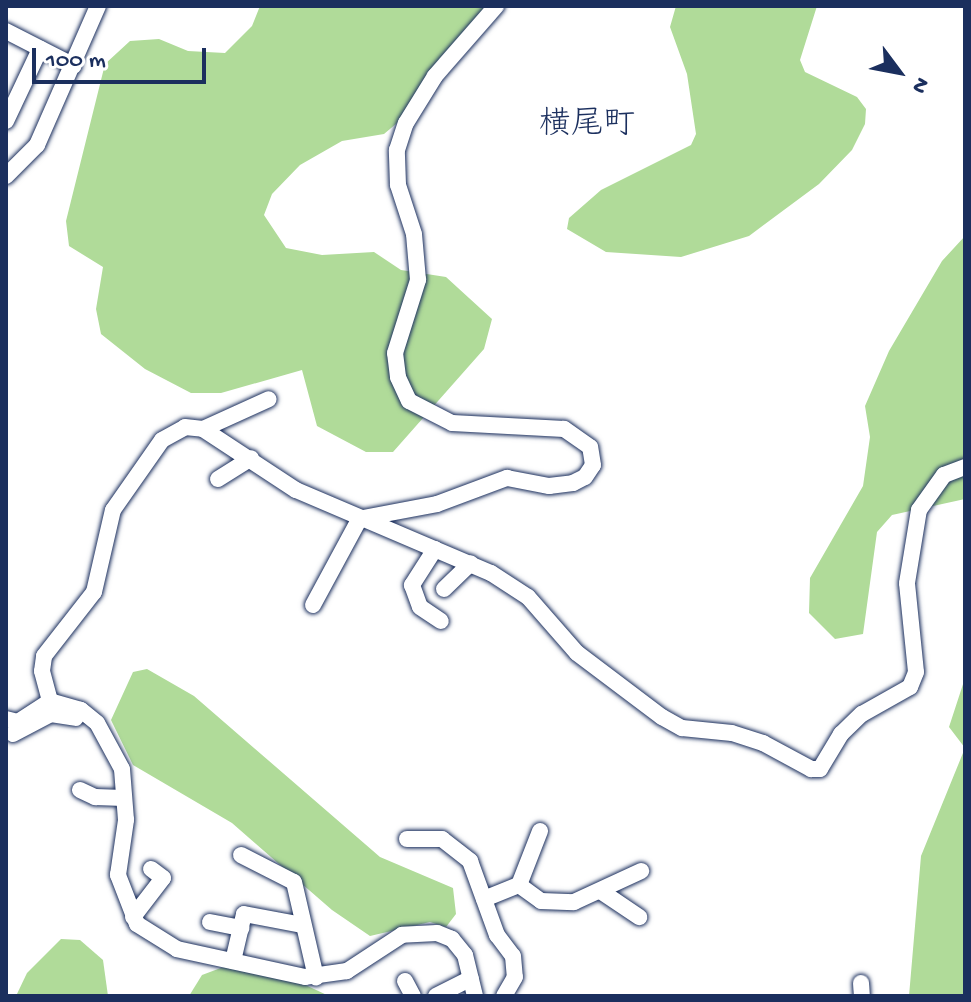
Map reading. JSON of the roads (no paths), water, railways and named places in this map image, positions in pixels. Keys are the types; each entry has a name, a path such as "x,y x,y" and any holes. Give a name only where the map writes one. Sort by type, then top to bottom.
{"street":[{"path":"356,519 372,519 437,504 507,478 549,486 573,483 585,477 593,465 590,447 564,429 452,423 409,401 398,377 395,353 418,280 414,234 398,185 397,150 406,123 435,76 496,6"},
{"path":"6,176 37,145 48,111 74,66 95,7"},
{"path":"6,31 74,66"},
{"path":"6,121 40,49"},
{"path":"203,429 269,399"},
{"path":"50,701 42,671 44,656 94,592 113,510 162,440 185,427 203,429 296,490 356,519 471,563 528,597 577,653 682,728 732,733 763,743 798,766 820,769 841,734 862,714 910,687 916,672 907,583 919,510 944,475 965,467"},
{"path":"218,479 251,458"},
{"path":"313,605 356,519"},
{"path":"435,549 412,585 420,607 441,621"},
{"path":"444,589 471,563"},
{"path":"10,727 50,701 81,710 110,742 123,791 118,875 133,917 152,938 177,949 316,977 347,971 402,935 437,933 452,939 465,955 475,996"},
{"path":"10,727 51,714 75,719 81,710"},
{"path":"86,789 95,797 123,791"},
{"path":"484,899 519,885 540,831"},
{"path":"407,839 430,835 457,847 470,861 515,966 504,996"},
{"path":"241,855 294,882 316,977"},
{"path":"133,917 163,878 151,869"},
{"path":"519,885 541,901 574,902 602,892 641,871"},
{"path":"602,892 639,917"},
{"path":"233,961 244,914 303,925"},
{"path":"210,922 241,928"},
{"path":"436,996 471,978"}],"district":[{"name":"横尾町","path":"587,126"}]}
